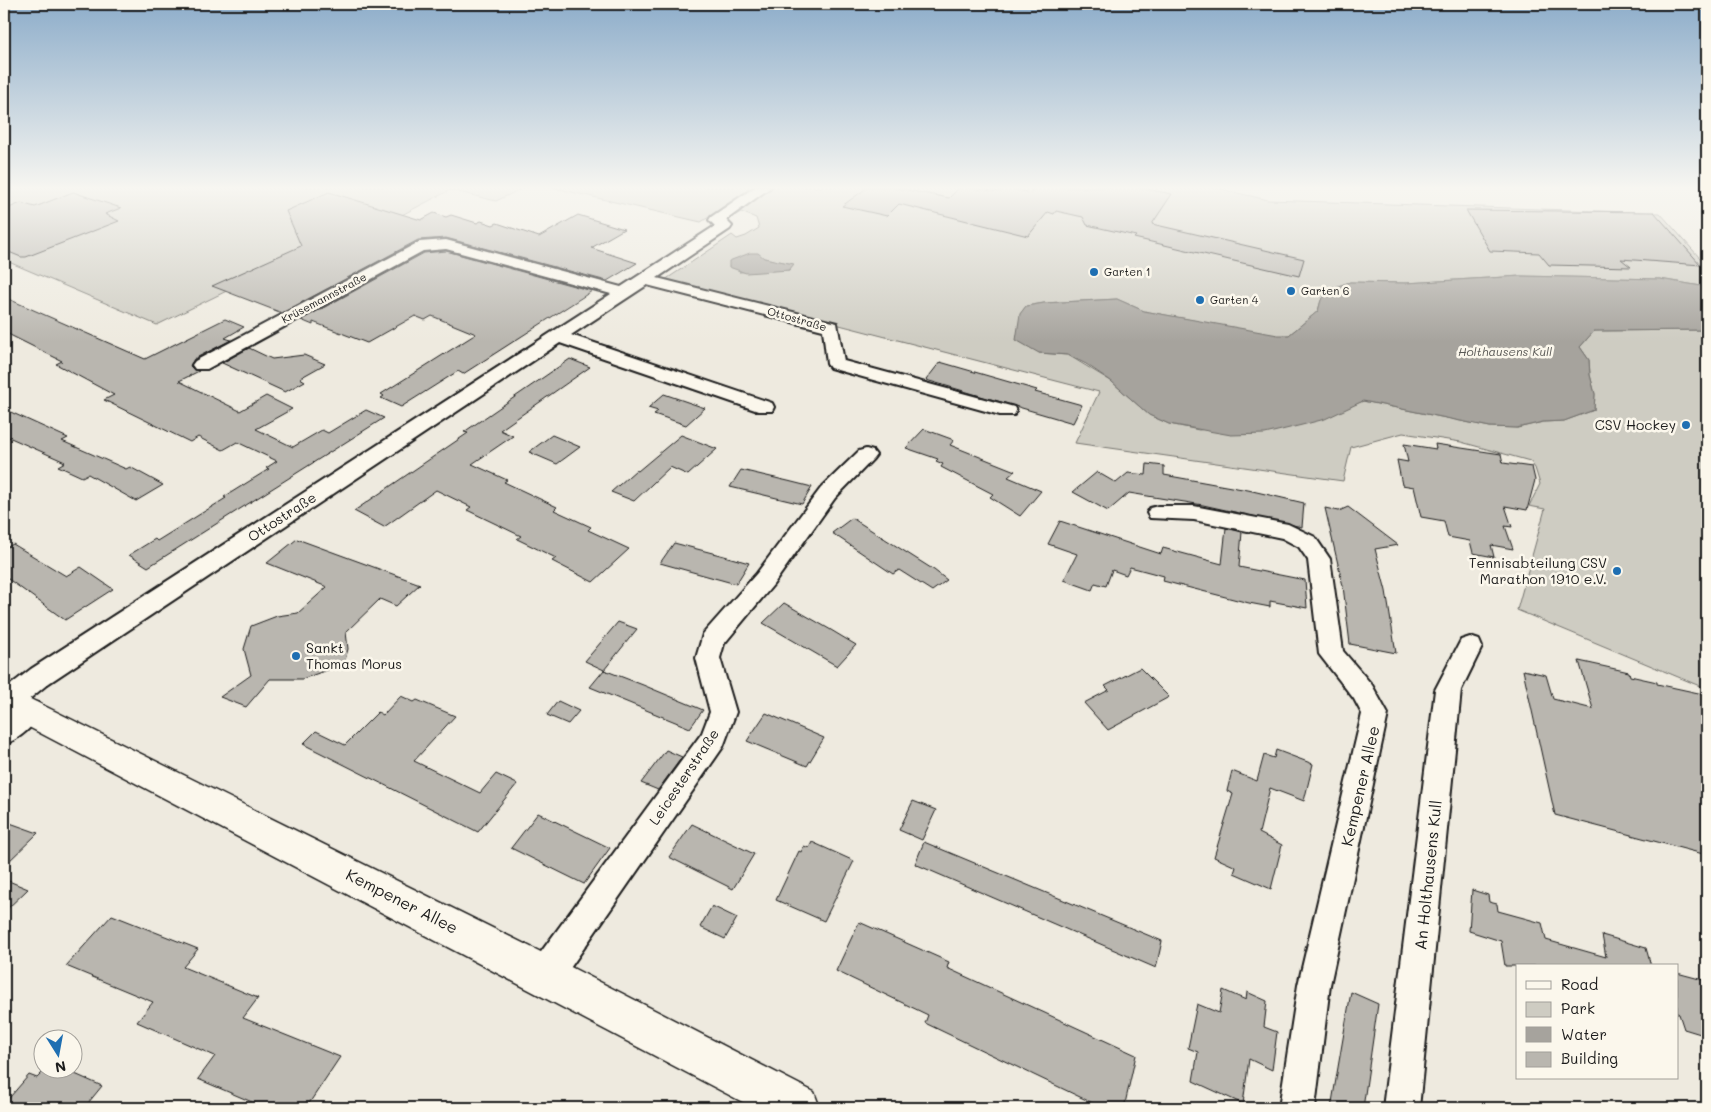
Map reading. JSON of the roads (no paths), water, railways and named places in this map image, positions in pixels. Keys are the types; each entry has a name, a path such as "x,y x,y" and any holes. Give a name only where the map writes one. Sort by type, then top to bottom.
{"street":[{"name":"Ottostraße","path":"11,711 40,676 705,239"},
{"name":"Krüsemannstraße","path":"201,365 419,247 432,244 446,244 624,292"},
{"name":"Ottostraße","path":"644,279 832,327 836,364 1007,411"},
{"path":"557,336 765,407"},
{"name":"Leicesterstraße","path":"545,975 712,739 719,726 722,712 721,703 708,658 712,641 765,579 828,493 866,455"},
{"name":"Kempener Allee","path":"1158,513 1194,513 1288,532 1307,542 1319,559 1331,654 1363,692 1375,714 1314,985 1297,1108"},
{"name":"An Holthausens Kull","path":"1401,1108 1448,690 1470,647"},
{"name":"Kempener Allee","path":"11,711 545,975 798,1108"}],"water":[{"path":"750,253 758,253 764,258 794,264 789,270 746,273 729,267 729,261"},
{"name":"Holthausens Kull","path":"1521,276 1660,279 1707,287 1707,330 1594,331 1580,347 1589,360 1590,375 1595,394 1594,410 1564,421 1543,422 1517,428 1490,427 1363,401 1325,419 1302,425 1265,434 1231,435 1169,424 1149,415 1111,381 1086,364 1068,355 1039,353 1016,340 1020,314 1026,306 1044,303 1117,299 1144,311 1278,335 1289,335 1318,311 1321,300 1335,287 1350,282 1406,283"}],"place":[{"name":"Garten 1","path":"1094,272"},
{"name":"Garten 6","path":"1291,291"},
{"name":"Garten 4","path":"1200,300"},
{"name":"CSV Hockey","path":"1686,425"},
{"name":"Tennisabteilung CSV Marathon 1910 e.V.","path":"1617,571"},
{"name":"Sankt Thomas Morus","path":"296,656"}]}
